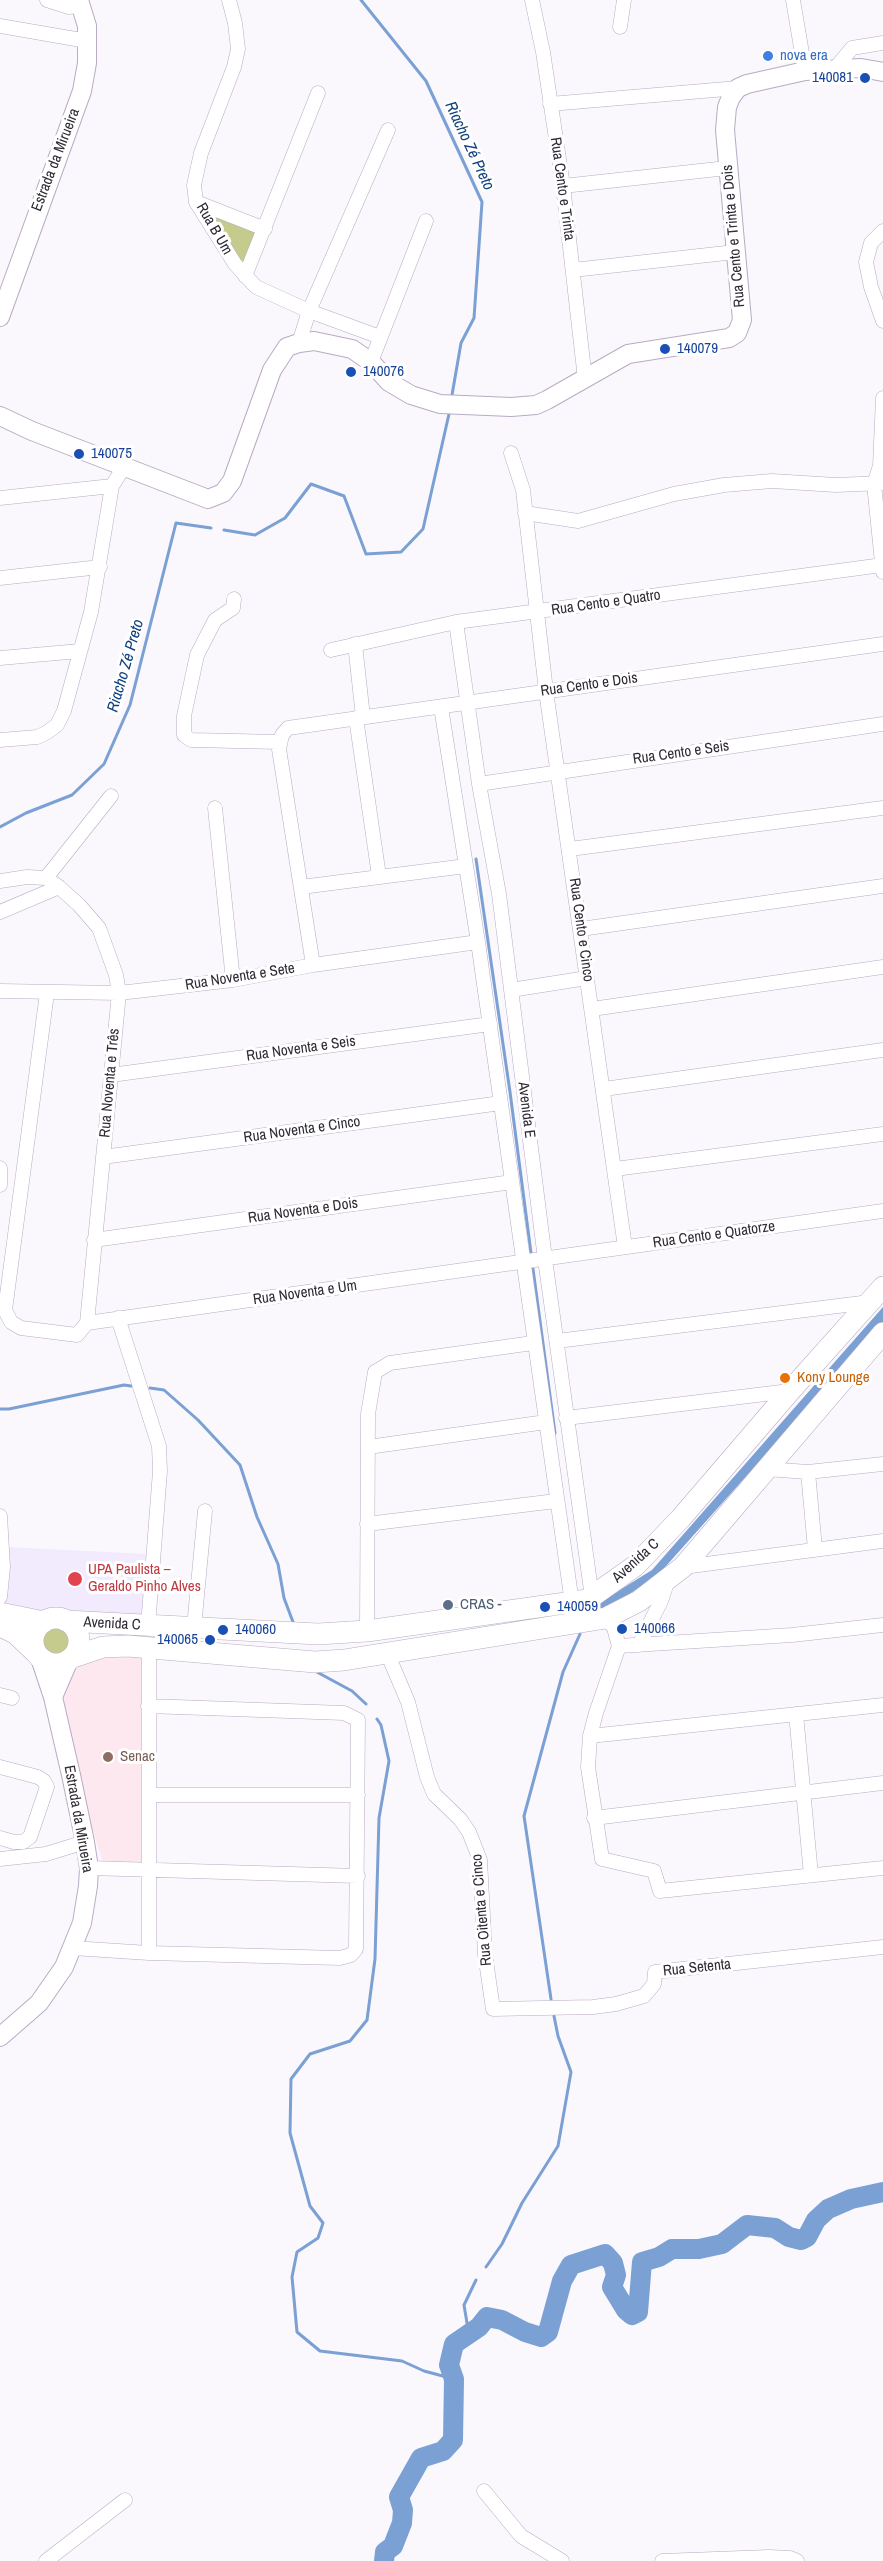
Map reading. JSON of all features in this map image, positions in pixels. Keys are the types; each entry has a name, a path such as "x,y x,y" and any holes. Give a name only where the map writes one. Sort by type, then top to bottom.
{"main road":[{"name":"Estrada da Mirueira","path":"0,317 82,90 87,26 80,3"},
{"path":"738,88 805,71 861,68 883,72"},
{"name":"Rua Cento e Trinta e Dois","path":"585,379 628,354 713,342 729,338 741,327 725,130 727,107 738,88"},
{"path":"0,416 32,431 208,499 223,493 232,481 272,370 293,345 314,341 352,349 371,362 389,382 411,395 440,404 511,407 536,405 585,379"},
{"name":"Avenida C","path":"71,1658 95,1649 149,1647 315,1662 416,1649 574,1614 635,1566 681,1518 789,1391 877,1294"},
{"name":"Avenida C","path":"66,1621 318,1634 574,1614 606,1618 639,1601 675,1574 883,1333"},
{"path":"0,1613 44,1622 54,1619 66,1621 78,1634 78,1646 53,1697"},
{"path":"38,1655 33,1646 35,1632 44,1622"},
{"path":"412,1625 416,1649"},
{"path":"0,1626 15,1633 38,1655 54,1664 71,1658"},
{"name":"Estrada da Mirueira","path":"0,2037 39,2003 64,1967 82,1923 89,1868 78,1792 53,1697 38,1655"}],"street":[{"path":"47,0 69,7 80,3"},
{"name":"Rua B Um","path":"229,0 238,49 234,67 201,153 194,185 196,202 235,264 256,287 309,311 380,337"},
{"name":"Rua Cento e Trinta","path":"532,0 543,52 563,186 585,379"},
{"path":"620,27 624,0"},
{"path":"796,1 805,71"},
{"path":"0,26 87,41"},
{"path":"834,70 852,48 883,43"},
{"path":"550,104 738,88"},
{"path":"245,276 318,93"},
{"path":"293,345 387,130"},
{"path":"563,186 727,168"},
{"path":"196,202 265,229"},
{"path":"371,362 426,221"},
{"path":"883,231 872,243 866,262 871,287 883,321"},
{"path":"573,270 735,252"},
{"path":"883,398 879,483 883,568"},
{"name":"Rua Cento e Cinco","path":"511,453 523,490 546,691 625,1247"},
{"path":"0,740 37,737 57,725 64,711 92,612 112,486 124,466"},
{"path":"525,513 579,521 674,494 724,485 772,481 836,485 879,483"},
{"path":"0,498 112,486"},
{"path":"0,578 100,567"},
{"name":"Rua Cento e Quatro","path":"331,650 456,622 883,568"},
{"path":"234,599 233,608 215,620 197,655 184,716 184,735 191,740 279,742 312,965"},
{"name":"Avenida E","path":"456,622 499,894 566,1418 592,1598"},
{"path":"355,644 359,717 379,876"},
{"name":"Rua Cento e Dois","path":"279,742 284,731 296,726 883,644"},
{"path":"0,658 80,651"},
{"name":"Avenida E","path":"441,706 478,942 533,1343 574,1614"},
{"name":"Rua Cento e Seis","path":"480,784 883,724"},
{"path":"0,881 27,877 46,878 111,796"},
{"path":"215,808 233,980"},
{"path":"570,849 883,808"},
{"path":"301,887 466,866"},
{"name":"Rua Noventa e Três","path":"46,878 79,904 99,928 116,975 119,993 87,1323"},
{"path":"581,929 883,886"},
{"path":"0,912 59,887"},
{"name":"Rua Noventa e Sete","path":"0,992 119,993 233,980 312,965 478,942"},
{"path":"592,1009 883,967"},
{"path":"511,990 587,978"},
{"path":"47,993 2,1310 15,1326 56,1334 77,1335 84,1330 87,1323"},
{"name":"Rua Noventa e Seis","path":"111,1075 490,1024"},
{"path":"604,1089 883,1050"},
{"name":"Rua Noventa e Cinco","path":"103,1157 501,1102"},
{"path":"615,1169 883,1134"},
{"path":"0,1168 0,1185"},
{"name":"Rua Noventa e Dois","path":"94,1240 512,1182"},
{"name":"Rua Cento e Quatorze","path":"545,1259 883,1211"},
{"name":"Rua Noventa e Um","path":"87,1323 545,1259"},
{"path":"557,1341 877,1294"},
{"path":"118,1318 159,1446 160,1471 148,1626"},
{"path":"367,1631 368,1414 371,1383 375,1372 390,1363 533,1343"},
{"path":"566,1418 789,1391"},
{"path":"368,1447 546,1422"},
{"path":"766,1469 808,1472 883,1464"},
{"path":"808,1472 815,1549"},
{"path":"367,1524 556,1501"},
{"path":"194,1627 205,1511"},
{"path":"0,1516 3,1568 0,1597"},
{"path":"639,1645 675,1574 815,1549 883,1541"},
{"path":"606,1618 614,1628 619,1646 590,1736 588,1767 602,1859 654,1871 658,1889 666,1891 883,1868"},
{"path":"619,1646 792,1635 883,1624"},
{"path":"149,1647 149,1953"},
{"name":"Rua Oitenta e Cinco","path":"388,1654 408,1702 427,1777 434,1794 470,1832 480,1860 485,1954 493,2009"},
{"path":"590,1736 883,1705"},
{"path":"72,1948 149,1953 347,1957 356,1949 358,1720 344,1713 148,1706"},
{"path":"796,1714 811,1875"},
{"path":"0,1767 38,1777 44,1781 46,1787 30,1837 23,1842 0,1838"},
{"path":"594,1818 883,1784"},
{"path":"149,1795 358,1795"},
{"path":"0,1859 46,1854 85,1842"},
{"path":"89,1868 358,1876"},
{"name":"Rua Setenta","path":"493,2009 594,2007 616,2004 644,1996 654,1984 655,1972 883,1947"},
{"path":"484,2491 521,2536 562,2561"},
{"path":"46,2561 125,2500"},
{"path":"663,2561 769,2557 790,2558 797,2561"}],"shaded area":[{"name":"UPA Paulista – Geraldo Pinho Alves","path":"6,1547 146,1554 142,1619 4,1607"},
{"name":"Senac","path":"145,1652 142,1862 139,1866 103,1863 81,1792 61,1692 74,1660"}],"green space":[{"path":"207,209 260,231 241,267"},
{"path":"57,1625 69,1630 74,1642 69,1654 57,1659 45,1654 40,1642 45,1630"}],"water":[{"path":"883,1307 883,1323 658,1575 625,1597 599,1610 583,1613 652,1570"}],"waterway":[{"name":"Riacho Zé Preto","path":"361,0 426,81 482,202 474,318 461,343 452,395"},
{"name":"Riacho Zé Preto","path":"224,530 255,535 285,518 311,484 344,496 366,554 401,552 423,529 449,414"},
{"name":"Riacho Zé Preto","path":"0,827 26,813 72,795 104,764 130,705 176,523 211,528"},
{"path":"476,859 531,1253"},
{"path":"533,1269 555,1433"},
{"path":"0,1409 124,1385 131,1386"},
{"path":"150,1388 164,1390 198,1420 240,1465 257,1517 278,1564 284,1598 293,1622"},
{"path":"551,1999 524,1816 563,1672 580,1634"},
{"path":"315,1671 352,1691 366,1704"},
{"path":"377,1719 381,1725 389,1761 379,1818 375,1959 367,2020 350,2041 310,2054 291,2079 290,2133 310,2206 323,2223 318,2238 297,2252 292,2277 297,2332 320,2351 402,2361 424,2371 454,2379"},
{"path":"486,2267 502,2244 522,2203 558,2146 571,2072 558,2036 554,2016"},
{"path":"384,2561 385,2552 393,2546 402,2523 403,2510 399,2497 421,2458 443,2451 453,2440 454,2379 449,2365 454,2344 479,2327 487,2317 502,2320 525,2332 541,2337 548,2332 562,2281 571,2265 605,2254 613,2263 616,2275 612,2287 626,2310 632,2315 638,2312 642,2262 659,2257 672,2249 699,2249 722,2244 747,2225 775,2228 789,2237 801,2240 807,2237 816,2220 828,2209 851,2199 883,2192"},
{"path":"469,2335 464,2305 476,2280"}],"place":[{"name":"nova era","path":"768,56"},
{"name":"140081","path":"865,78"},
{"name":"140079","path":"665,349"},
{"name":"140076","path":"351,372"},
{"name":"140075","path":"79,454"},
{"name":"Kony Lounge","path":"785,1378"},
{"name":"UPA Paulista – Geraldo Pinho Alves","path":"75,1579"},
{"name":"CRAS -","path":"448,1605"},
{"name":"140059","path":"545,1607"},
{"name":"140066","path":"622,1629"},
{"name":"140060","path":"223,1630"},
{"name":"140065","path":"210,1640"},
{"name":"Senac","path":"108,1757"}]}
